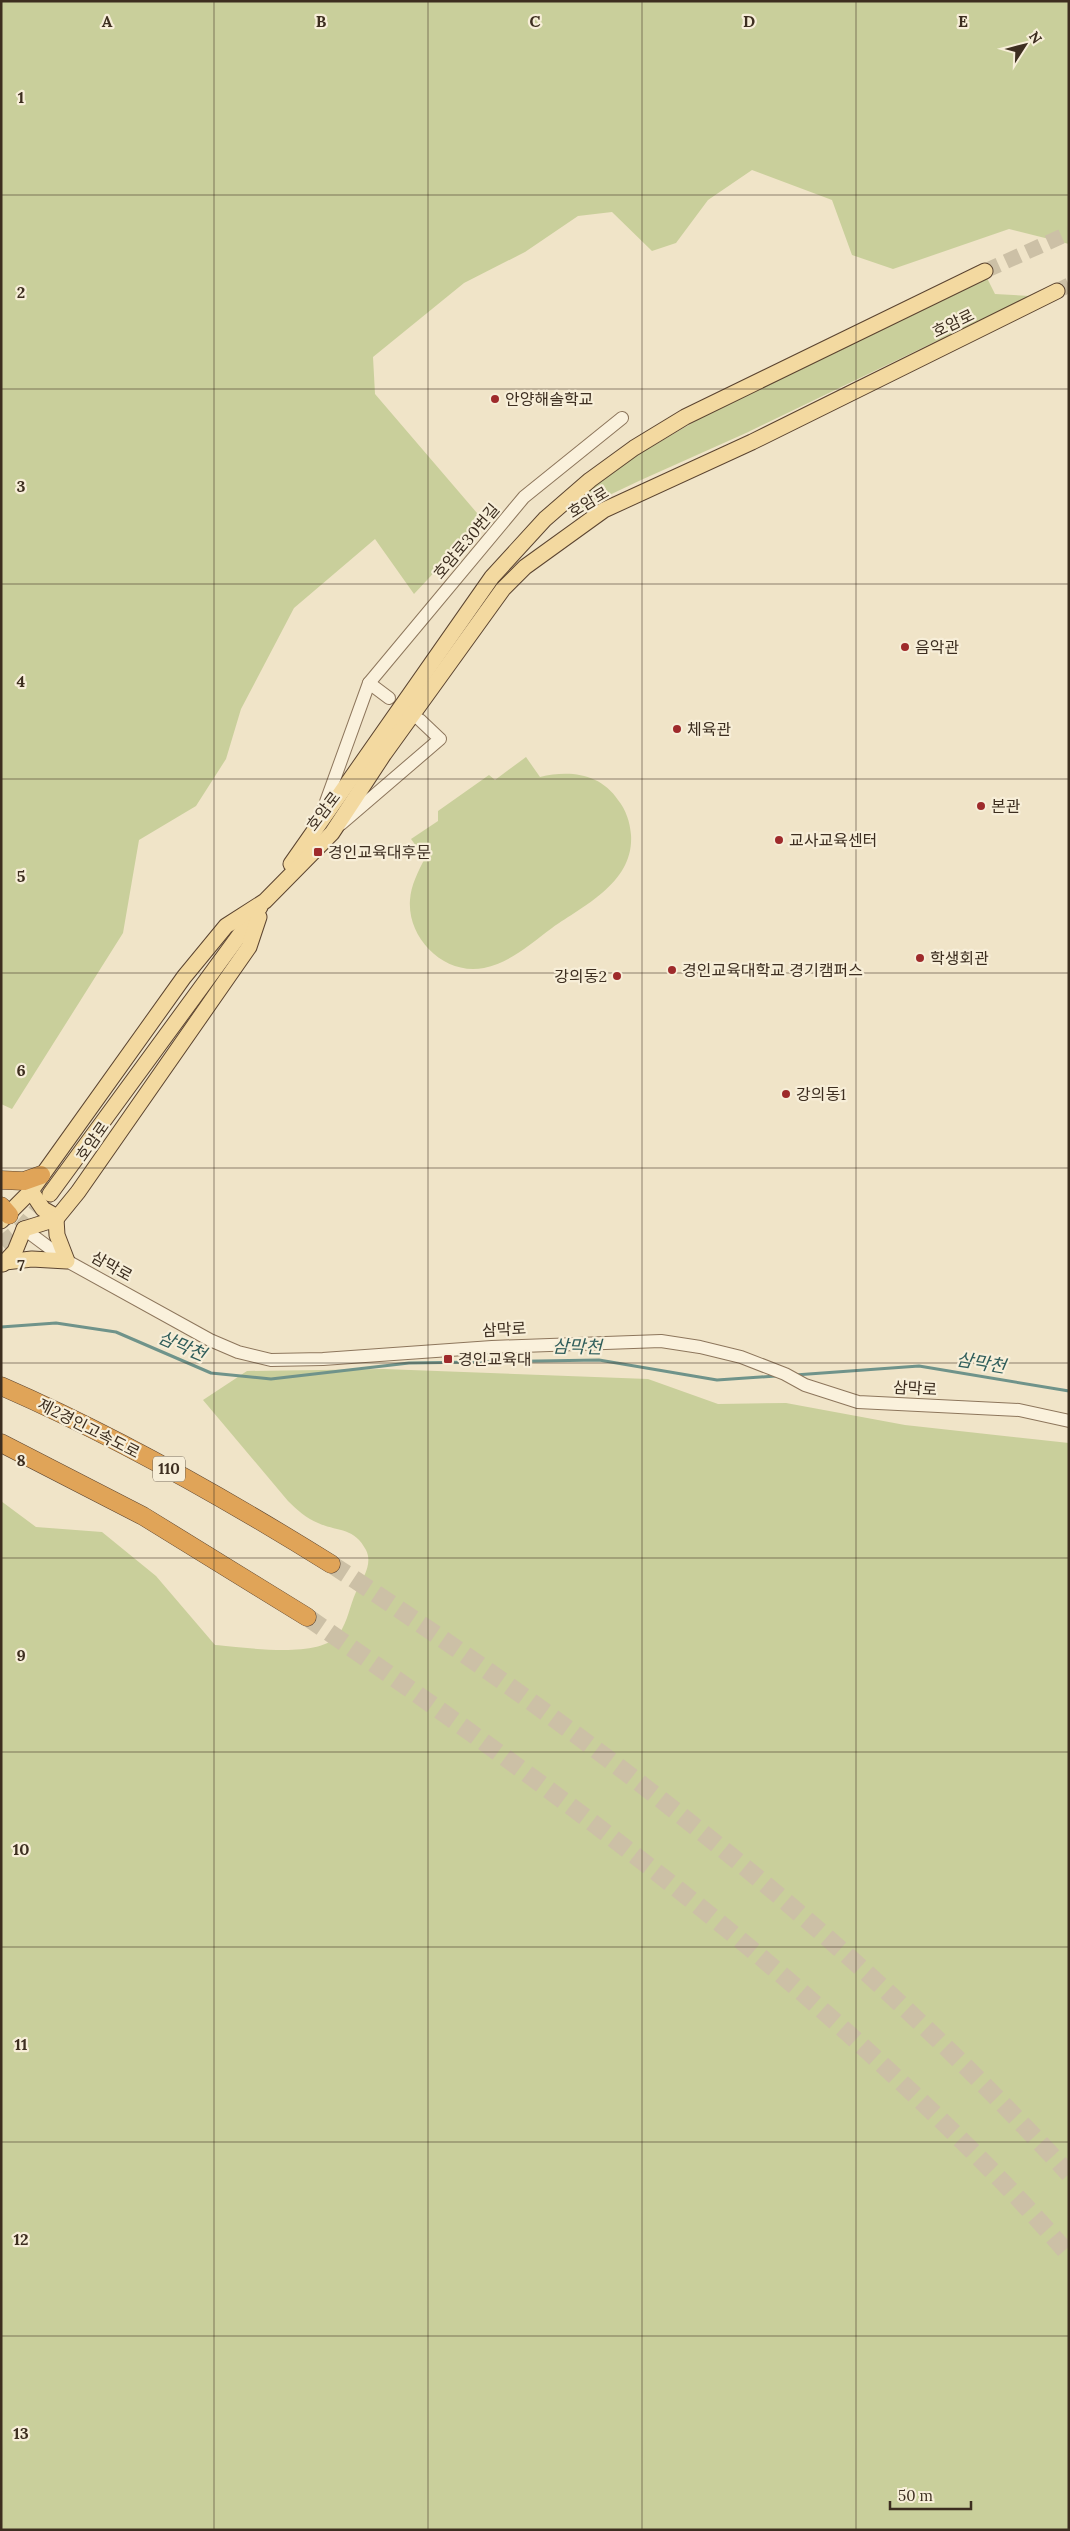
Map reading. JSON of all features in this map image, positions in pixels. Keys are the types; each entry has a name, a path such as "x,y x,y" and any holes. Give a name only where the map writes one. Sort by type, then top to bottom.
{"highway":[{"path":"1,1180 24,1181 41,1175"},
{"name":"제2경인고속도로","path":"1,1386 105,1435 248,1512 331,1564"},
{"path":"1,1443 143,1516 306,1617"}],"main road":[{"name":"호암로","path":"50,1194 265,900 492,577 545,519 590,480 634,448 685,418 985,271"},
{"name":"호암로","path":"3,1213 31,1191 184,978 226,926 265,900 332,833 384,754 503,589 525,567 604,510 752,442 1057,291"},
{"name":"호암로","path":"57,1218 203,1016 249,947 265,900"},
{"path":"31,1191 43,1209 57,1218"},
{"name":"삼막로","path":"3,1213 24,1229"},
{"path":"3,1264 15,1251 24,1229 57,1218"},
{"path":"3,1264 20,1259 66,1261 57,1235 57,1218"}],"street":[{"name":"호암로30번길","path":"369,683 524,497 622,418"},
{"path":"318,825 369,683 389,698"},
{"path":"332,833 440,739 420,720"},
{"name":"삼막로","path":"24,1229 66,1261 210,1340 238,1352 271,1360 323,1359 492,1347 661,1342 700,1347 741,1357 768,1367 805,1385 858,1402 1019,1410 1069,1421"}],"green space":[{"path":"1,1 1069,1 1069,244 1009,229 893,269 852,255 832,200 752,170 708,200 676,243 652,251 612,212 578,216 525,252 464,283 373,357 375,394 483,520 414,594 375,539 294,608 241,709 226,759 196,806 139,840 123,933 12,1109 1,1104"},
{"path":"987,278 995,294 1030,296 746,433 601,499 583,511 573,514 571,509 577,499 629,460 716,409"},
{"path":"526,757 540,777 573,774 593,779 611,791 623,808 629,821 631,835 630,852 625,866 605,890 520,952 493,966 484,968 470,969 456,966 431,952 415,928 410,900 415,879 425,858 411,839 438,821 438,811 489,775 495,780"},
{"path":"384,1369 648,1379 718,1404 786,1403 905,1425 1069,1443 1069,2530 1,2530 1,1501 36,1527 102,1532 156,1576 215,1645 281,1650 316,1647 329,1642 342,1629 368,1566 366,1550 356,1537 351,1534 314,1521 295,1508 203,1400 247,1371"}],"waterway":[{"name":"삼막천","path":"1,1327 56,1323 116,1332 211,1373 271,1379 409,1363 599,1360 717,1380 776,1376"},
{"name":"삼막천","path":"795,1375 919,1366 1069,1391"}],"tunnel":[{"path":"985,271 1069,233"},
{"path":"1057,291 1069,285"},
{"path":"1,1244 22,1227 47,1197"},
{"path":"331,1564 529,1700 719,1846 811,1923 900,2004 986,2087 1069,2174"},
{"path":"307,1617 521,1769 592,1822 796,1987 861,2045 968,2147 1045,2227 1069,2255"}],"place":[{"name":"안양해솔학교","path":"495,399"},
{"name":"음악관","path":"905,647"},
{"name":"체육관","path":"677,729"},
{"name":"본관","path":"981,806"},
{"name":"교사교육센터","path":"779,840"},
{"name":"경인교육대후문","path":"318,852"},
{"name":"학생회관","path":"920,958"},
{"name":"경인교육대학교 경기캠퍼스","path":"672,970"},
{"name":"강의동2","path":"617,976"},
{"name":"강의동1","path":"786,1094"},
{"name":"경인교육대","path":"448,1359"}]}
